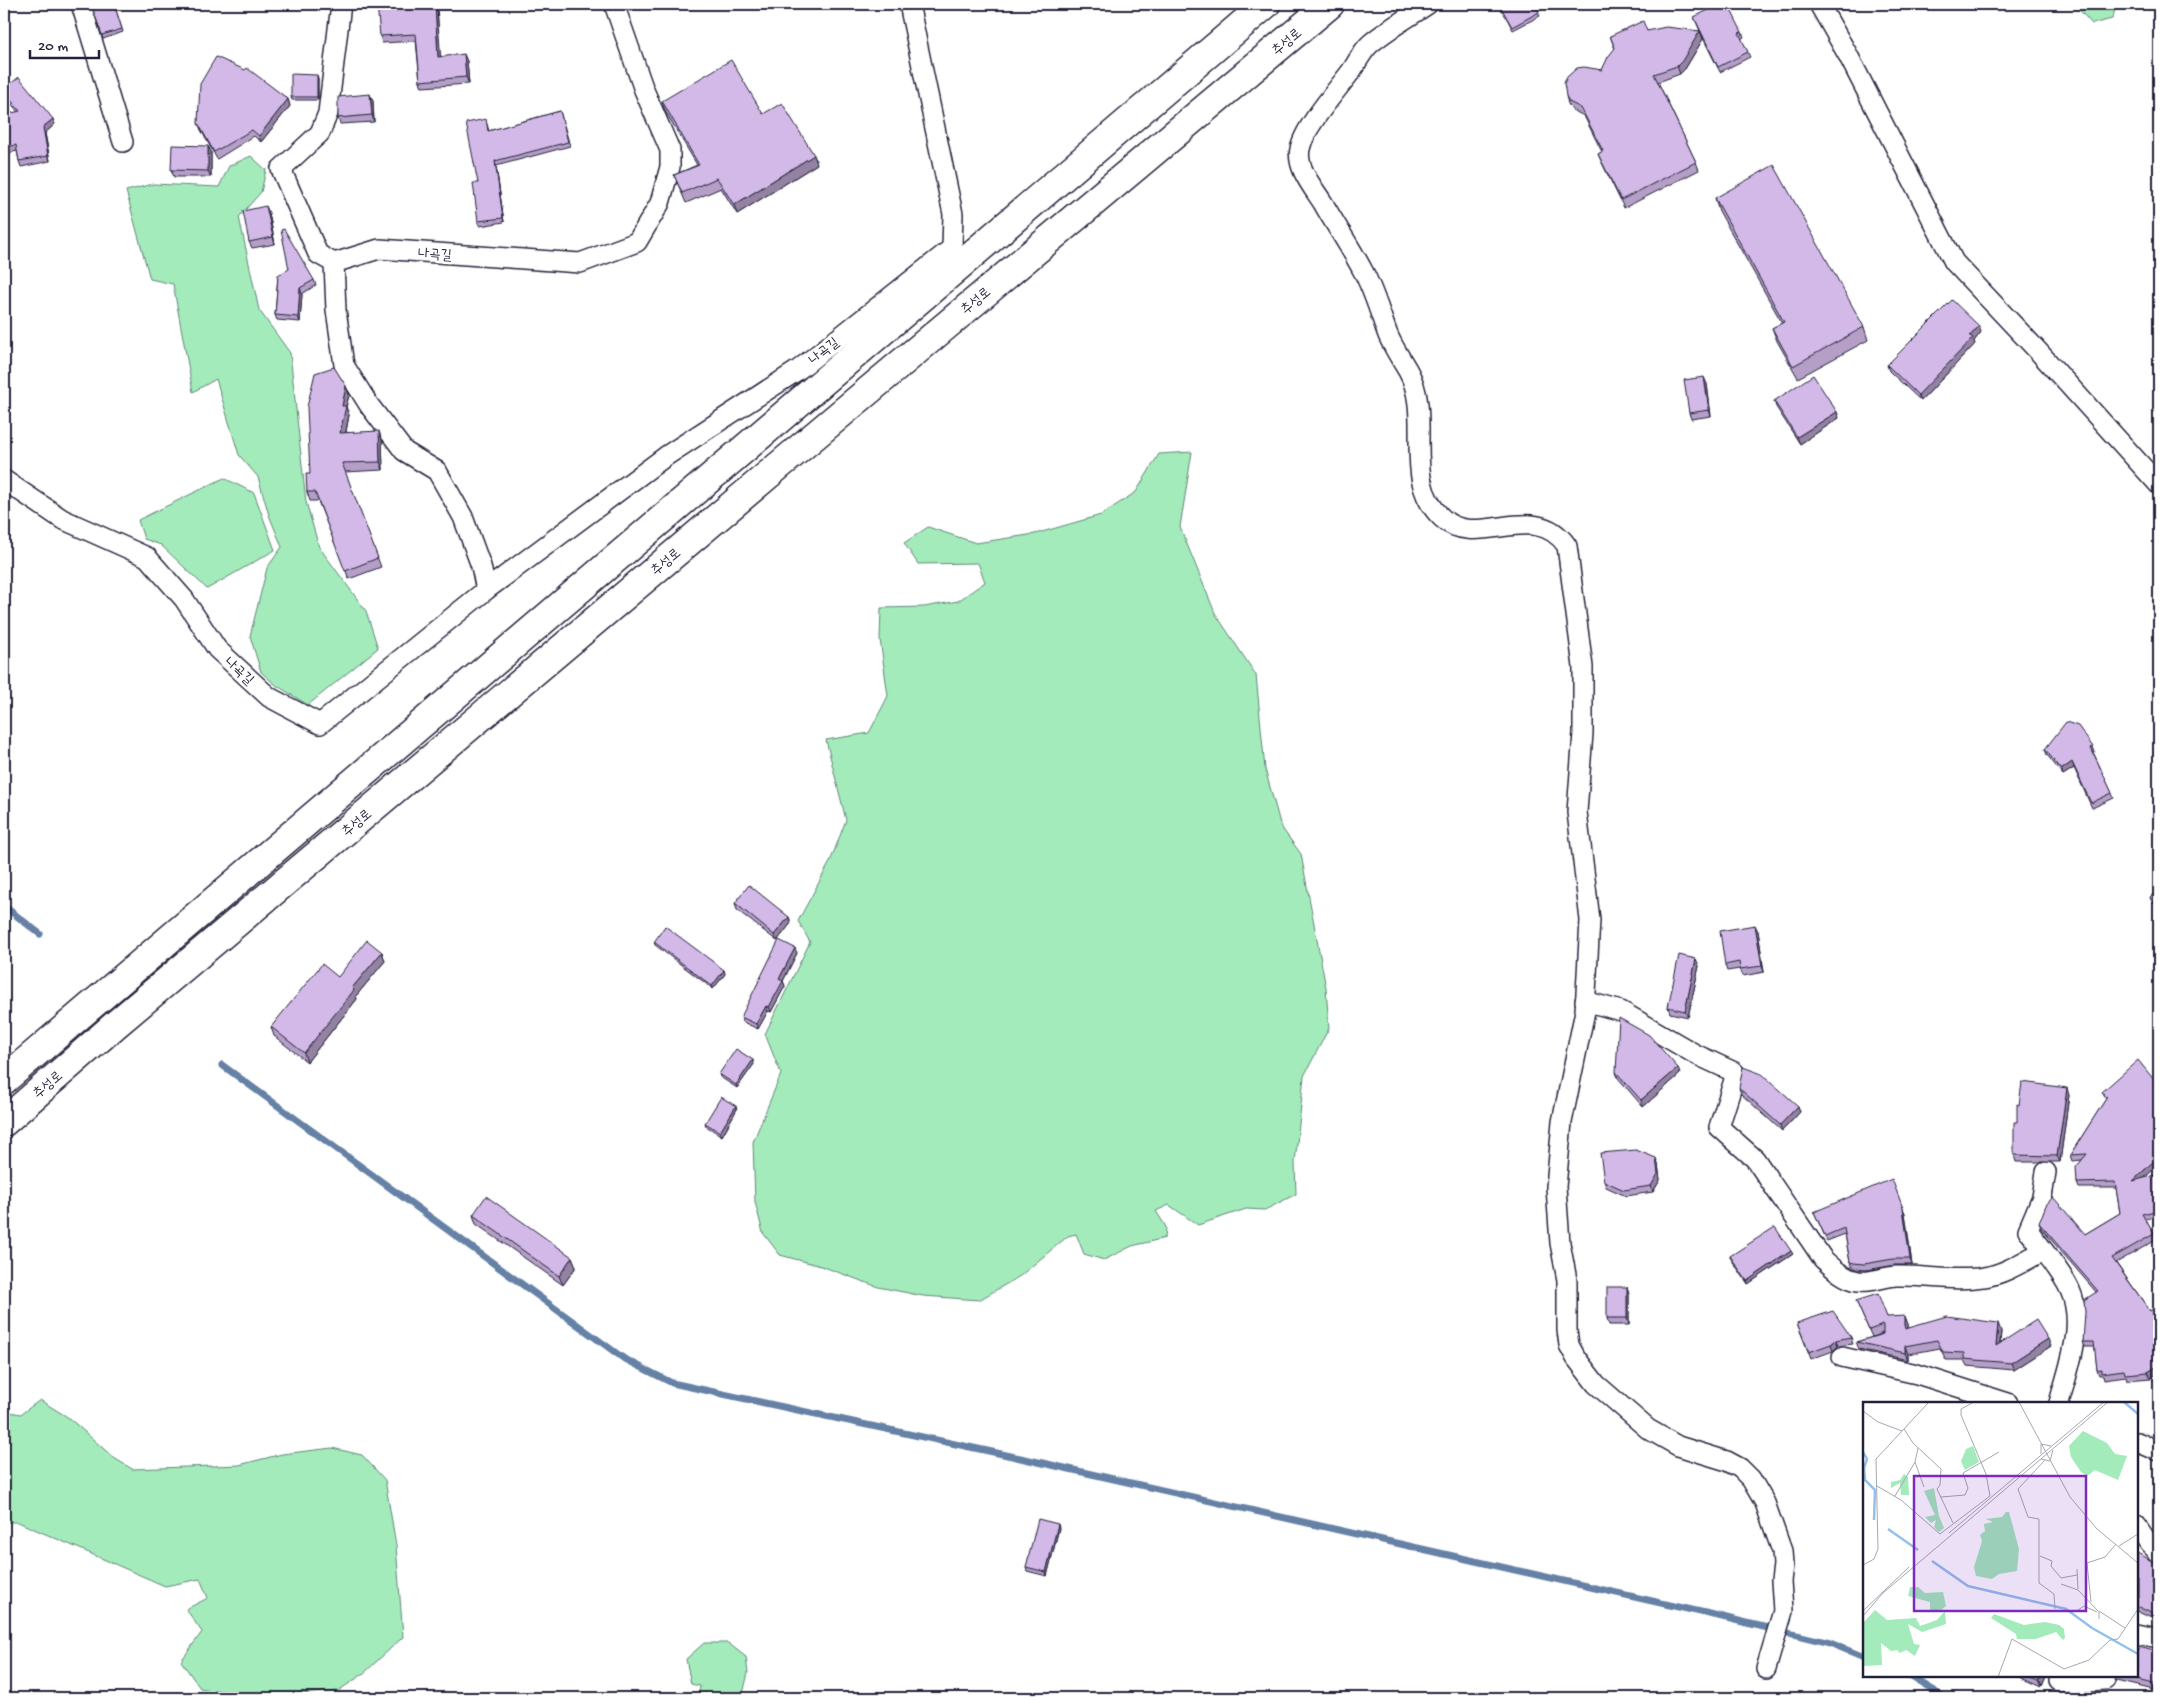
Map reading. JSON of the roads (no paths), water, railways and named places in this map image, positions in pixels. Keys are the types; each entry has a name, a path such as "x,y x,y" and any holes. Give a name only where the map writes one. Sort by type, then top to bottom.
{"main road":[{"path":"4,1080 1266,4"},
{"name":"추성로","path":"4,1122 115,1025 738,499 1330,4"}],"street":[{"path":"81,4 123,142"},
{"path":"341,4 328,113 320,133 281,169 318,254 334,263 336,310 344,365 369,405 404,451 437,471 463,516 482,566 486,590"},
{"name":"나곡길","path":"334,263 378,249 580,263 637,242 660,203 670,167 670,150 644,90 614,4"},
{"name":"나곡길","path":"4,480 62,519 147,557 184,599 217,649 269,696 320,724 486,590 666,456 798,370 952,248 953,214 909,4"},
{"path":"1428,4 1369,46 1308,131 1300,147 1299,158 1308,180 1364,272 1389,336 1411,376 1418,405 1421,484 1436,512 1444,521 1468,530 1514,524 1532,525 1548,529 1561,536 1568,546 1583,667 1583,733 1577,812 1590,920 1581,1034 1562,1122 1556,1187 1560,1243 1568,1280 1567,1330 1569,1345 1576,1358 1596,1384 1648,1429 1678,1446 1727,1461 1740,1468 1751,1479 1766,1503 1782,1551 1781,1581 1783,1610 1768,1661"},
{"path":"1819,4 1848,55 1954,262 2159,485"},
{"path":"1585,1001 1621,1011 1695,1054 1734,1072 1734,1080 1719,1127 1755,1159 1823,1258 1837,1271 1850,1279 1859,1282 1893,1276 1960,1279 1984,1277 2016,1266 2043,1251"},
{"path":"2046,1172 2042,1197 2028,1230 2070,1289 2076,1312 2074,1346 2059,1402"},
{"path":"1842,1357 1917,1374 2005,1402"},
{"path":"2138,1442 2159,1451"},
{"path":"2138,1528 2149,1544 2159,1554"},
{"path":"2138,1634 2159,1638"},
{"path":"2060,1682 2106,1680 2107,1677"}],"waterway":[{"path":"4,906 40,934"},
{"path":"222,1065 623,1358 672,1383 1025,1459 1714,1615 1830,1643 1863,1657"},
{"path":"1912,1677 1946,1698"}]}
